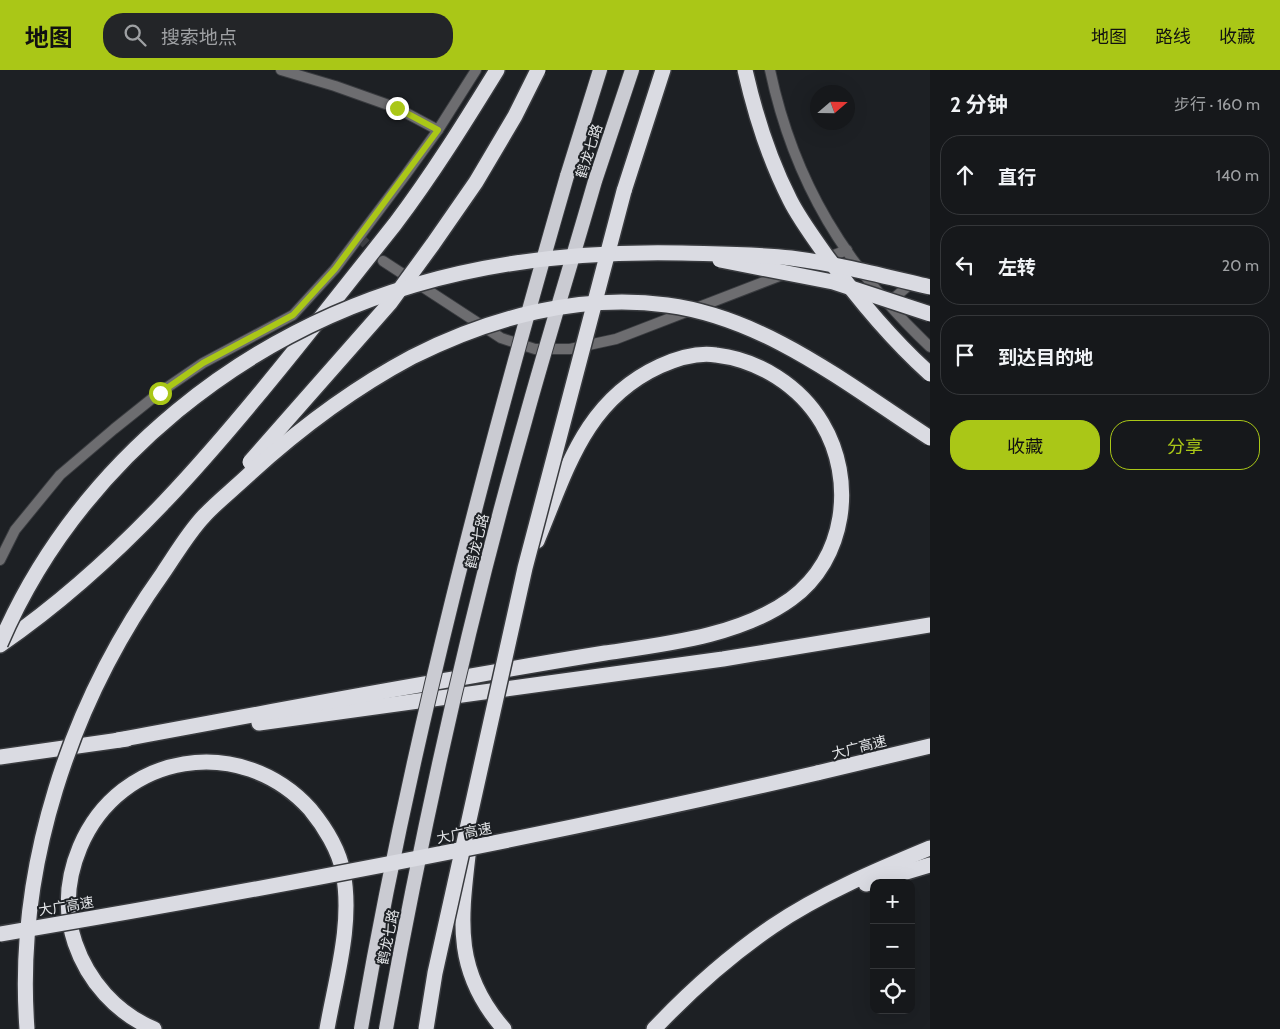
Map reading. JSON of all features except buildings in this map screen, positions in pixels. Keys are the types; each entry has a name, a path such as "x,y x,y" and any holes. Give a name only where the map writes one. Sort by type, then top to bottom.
{"highway":[{"path":"0,645 38,620 85,580 133,535 223,438 395,223 430,176 497,70"},
{"path":"27,1029 26,952 32,889 44,831 80,723 109,658 151,588 202,518 390,303 476,182 515,116 538,70"},
{"name":"鹤龙七路","path":"361,1029 413,764 455,584 510,373 600,70"},
{"name":"鹤龙七路","path":"386,1029 440,767 477,607 524,423 595,181 632,70"},
{"path":"426,1029 435,973 525,568 624,191 663,70"},
{"path":"745,70 753,105 767,146 790,201 856,297 897,344 930,374"},
{"path":"0,645 9,622 57,542 107,476 152,432 207,386 252,356 295,332 362,302 450,275 523,260 559,256 647,252 742,254 793,259 930,287"},
{"path":"682,253 833,282 930,314"},
{"path":"202,518 297,431 348,395 394,367 433,347 508,319 583,304 627,302 666,304 711,313 745,325 824,369 930,438"},
{"path":"118,740 402,687 659,645 720,631 763,615 792,598 820,570 832,545 842,512 843,484 835,453 822,424 802,397 781,379 730,356 704,353 673,360 639,376 618,392 594,417 579,443 525,568"},
{"path":"0,757 118,740 294,719 723,659 930,625"},
{"name":"大广高速","path":"0,934 314,879 527,838 701,800 930,746"},
{"path":"154,1029 114,1005 81,959 73,935 68,909 68,884 74,860 86,831 104,806 122,789 147,774 174,765 228,762 265,775 298,796 318,818 331,840 343,870 348,903 327,1029"},
{"path":"475,791 461,918 462,939 466,959 476,986 491,1014 504,1029"},
{"path":"654,1029 677,1005 727,960 774,926 820,899 930,848"},
{"path":"820,899 930,865"}],"street":[{"path":"281,70 335,86 397,108 438,130"},
{"path":"0,560 15,530 60,475 114,429 160,393 203,363 293,315 335,269 438,130 476,70"},
{"path":"770,70 790,146 807,186 827,222 888,303 930,347"},
{"path":"383,261 501,338 535,349 570,349 616,338 847,250"},
{"path":"888,303 912,281 930,280"}],"tunnel":[{"path":"359,237 383,261"}],"route":[{"path":"160,393 203,363 293,315 335,269 438,130 397,108"}]}
